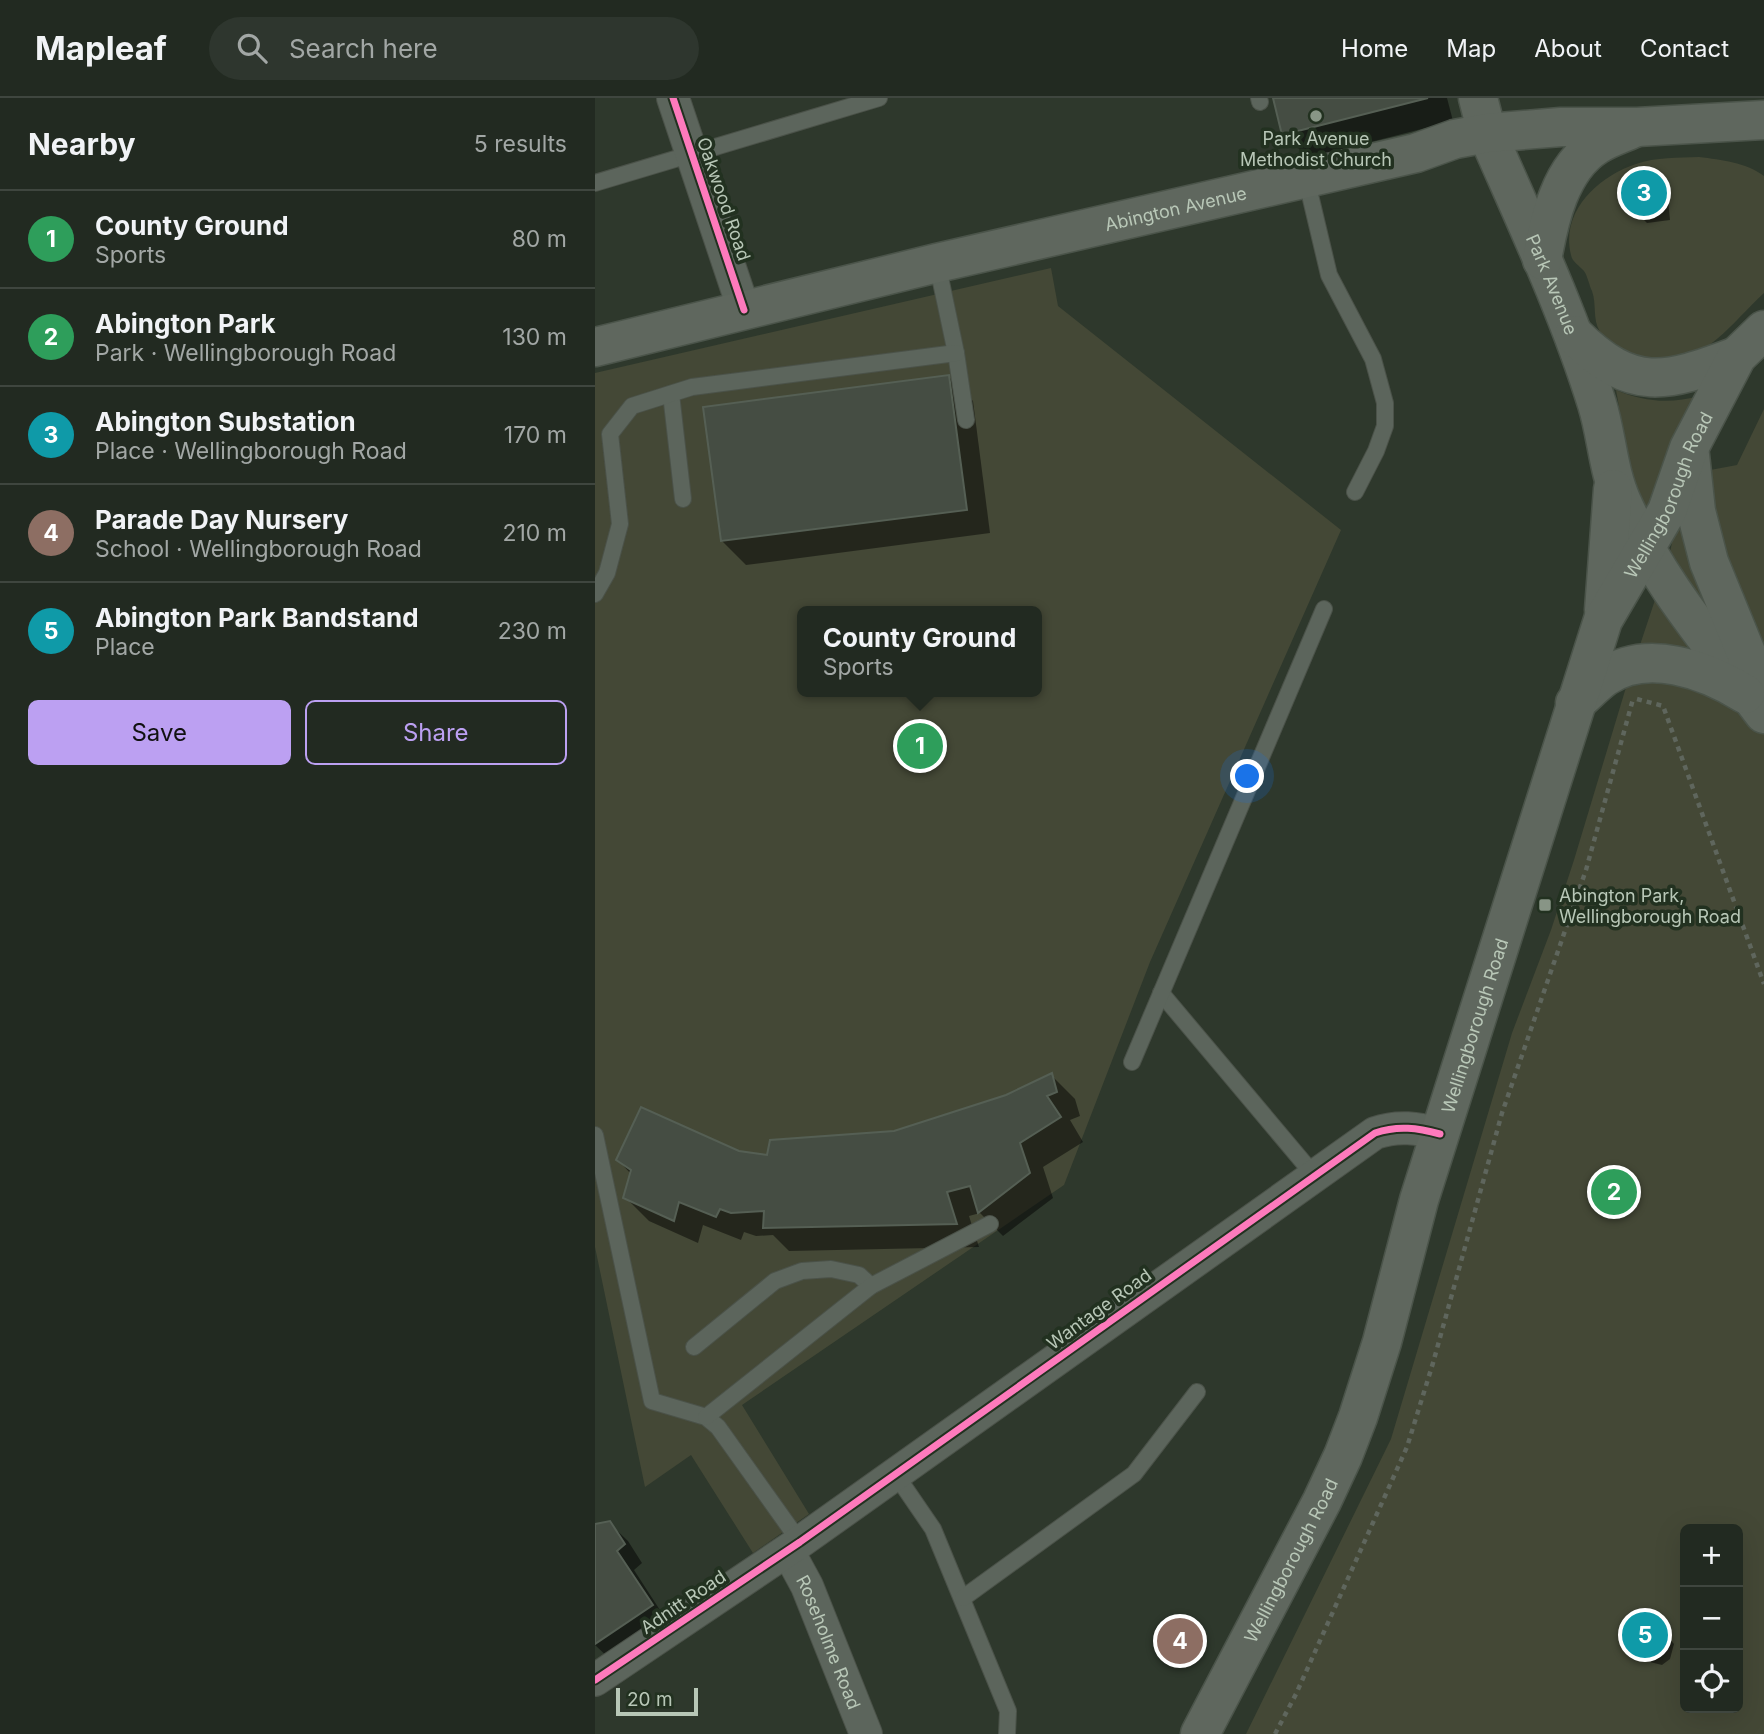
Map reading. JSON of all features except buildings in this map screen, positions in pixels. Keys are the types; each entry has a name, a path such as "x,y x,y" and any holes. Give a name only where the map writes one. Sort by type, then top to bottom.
{"main road":[{"path":"1409,155 1446,122 1454,111 1458,98"},
{"path":"1500,98 1525,118 1561,127"},
{"name":"Abington Avenue","path":"595,347 937,263 1409,155 1455,139 1482,115 1561,127 1637,127 1764,120"},
{"name":"Park Avenue","path":"1482,115 1572,333 1598,407 1614,478"},
{"path":"1714,122 1764,147"},
{"path":"1542,260 1548,225 1558,196 1573,169 1597,145 1637,127"},
{"path":"1409,155 1469,162 1511,189"},
{"name":"Wellingborough Road","path":"1200,1734 1343,1457 1370,1382 1419,1200 1604,620 1667,511 1689,448 1737,356 1764,330"},
{"name":"Wellingborough Road","path":"1572,333 1595,356 1632,376 1662,377 1696,371 1737,356"},
{"path":"1689,448 1696,511 1709,562 1747,655 1758,706"},
{"path":"1614,478 1621,500 1646,550 1682,608 1758,706"},
{"path":"1604,620 1614,478"},
{"path":"1576,703 1605,677 1639,665 1665,664 1694,670 1724,681 1758,706"}],"street":[{"name":"Oakwood Road","path":"673,98 744,310"},
{"name":"Wantage Road","path":"794,1546 1375,1133 1387,1129 1417,1128 1440,1134"},
{"name":"Adnitt Road","path":"595,1680 794,1546"},
{"name":"Roseholme Road","path":"794,1546 807,1586 866,1734"}],"lane":[{"path":"595,183 879,98"},
{"path":"1306,178 1329,275 1373,359 1385,403 1385,426 1376,451 1355,492"},
{"path":"937,263 956,353 966,419"},
{"path":"595,594 607,573 620,524 610,434 632,406 692,387 956,353"},
{"path":"671,394 683,499"},
{"path":"1132,1062 1324,610"},
{"path":"1161,993 1314,1175"},
{"path":"595,1135 652,1401 706,1417 718,1427 794,1546"},
{"path":"706,1417 871,1286 990,1224"},
{"path":"694,1347 775,1281 802,1271 831,1269 859,1275 871,1286"},
{"path":"963,1598 1134,1474 1197,1392"},
{"path":"895,1475 933,1529 963,1598 1008,1711 1007,1734"}],"path":[{"path":"1275,1734 1296,1694 1407,1447 1502,1113 1586,870 1633,698 1663,706 1764,984"}],"green space":[{"path":"1699,157 1741,165 1764,176 1764,293 1722,335 1693,355 1676,360 1657,361 1635,356 1611,344 1600,332 1587,278 1571,255 1571,224 1577,210 1596,186 1622,170 1651,160"},
{"path":"1051,268 1058,306 1341,530 1150,962 1064,1185 742,1405 809,1514 753,1553 691,1455 645,1487 595,1247 595,373"},
{"path":"1616,390 1657,400 1700,396 1647,511 1629,468"},
{"path":"1764,409 1764,1734 1246,1734 1391,1439 1512,1033 1574,860 1627,684 1668,561 1677,520 1705,471 1737,465"}],"cycle path":[{"path":"673,98 744,310"},
{"path":"595,1680 800,1542 1375,1133 1408,1128 1440,1134"}],"place":[{"name":"Park Avenue Methodist Church","path":"1316,116"},
{"name":"Abington Substation","path":"1644,193"},
{"name":"County Ground","path":"920,746"},
{"name":"Abington Park, Wellingborough Road","path":"1545,905"},
{"name":"Abington Park","path":"1614,1192"},
{"name":"Abington Park Bandstand","path":"1645,1635"},
{"name":"Parade Day Nursery","path":"1180,1641"}]}
